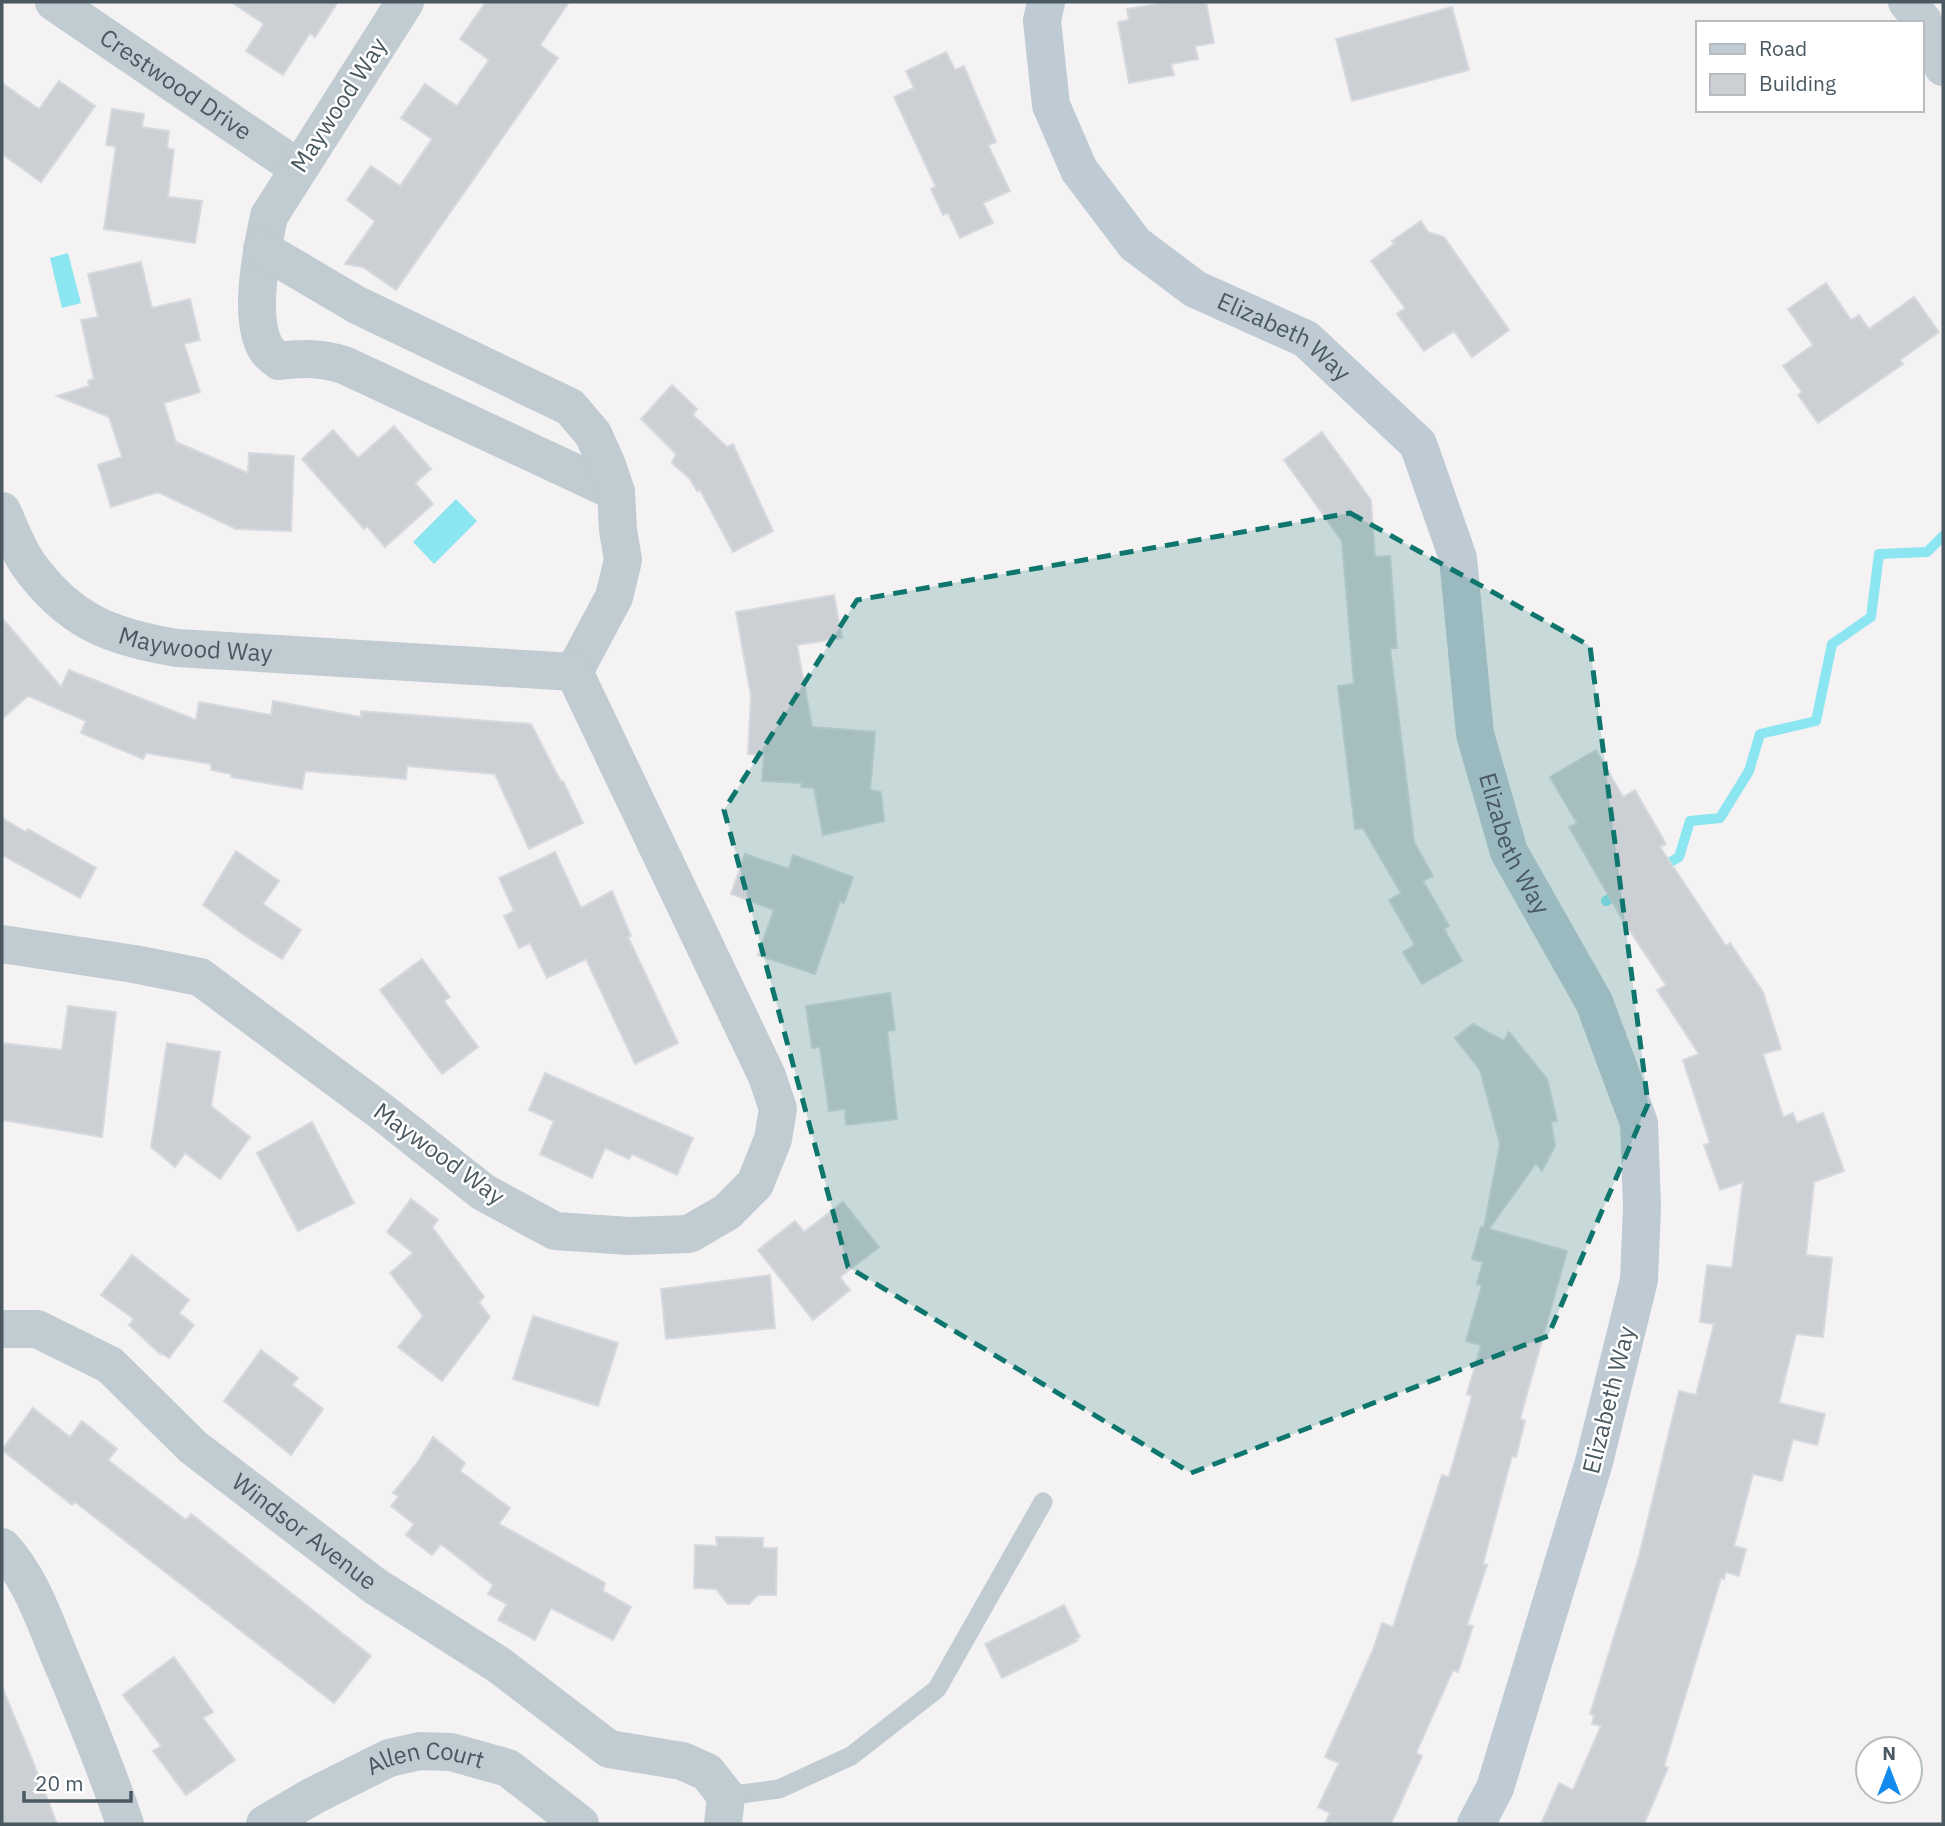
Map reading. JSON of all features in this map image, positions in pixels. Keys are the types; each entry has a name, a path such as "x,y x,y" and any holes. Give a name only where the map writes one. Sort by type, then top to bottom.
{"street":[{"name":"Crestwood Drive","path":"54,2 298,168"},
{"name":"Maywood Way","path":"405,2 269,216 256,300 260,329 267,350 279,361 309,357 323,358 344,365 616,492"},
{"name":"Elizabeth Way","path":"1046,2 1042,21 1051,105 1079,170 1135,244 1195,289 1306,339 1418,444 1458,558 1475,734 1509,852 1594,1002 1639,1123 1642,1207 1639,1280 1594,1462 1495,1788 1476,1824"},
{"path":"1907,2 1923,21"},
{"path":"1924,23 1943,67"},
{"path":"262,249 356,305 570,407 593,434 616,492 623,560 614,597 574,672"},
{"name":"Maywood Way","path":"2,510 27,562 60,600 96,627 136,641 177,648 574,672 761,1063 778,1109 773,1139 755,1184 727,1212 689,1234 629,1236 555,1231 483,1192 382,1112 200,977 2,944"},
{"name":"Windsor Avenue","path":"2,1329 37,1329 110,1365 193,1447 375,1586 499,1665 609,1749 682,1761 707,1772 724,1810"},
{"path":"2,1547 11,1557 34,1597 106,1768 125,1824"},
{"name":"Allen Court","path":"265,1824 389,1758 420,1751 451,1752 508,1768 580,1824"}],"lane":[{"path":"724,1810 779,1789 850,1756 937,1689 1043,1502"}],"highlighted area":[{"path":"1350,513 1590,646 1648,1104 1548,1336 1191,1473 848,1267 724,810 857,600"}],"water":[{"path":"68,253 81,303 62,308 50,258"},
{"path":"456,499 477,521 434,564 413,542"}],"building":[{"path":"231,2 338,2 315,37 310,33 283,75 246,51 264,24"},
{"path":"486,2 569,2 540,45 558,58 396,290 363,267 345,264 375,221 347,200 371,166 400,186 432,139 401,118 425,84 457,106 489,60 460,39"},
{"path":"1170,2 1206,2 1214,43 1195,46 1198,59 1171,64 1174,75 1129,83 1118,22 1129,20 1127,9"},
{"path":"1452,7 1469,70 1352,101 1336,39"},
{"path":"946,52 955,70 964,66 996,142 988,145 1010,191 983,203 993,223 960,238 948,213 943,215 931,189 936,187 894,97 914,88 906,71"},
{"path":"59,81 95,106 41,182 2,154 2,83 39,109"},
{"path":"112,109 144,114 142,127 169,131 167,148 174,150 168,197 202,201 195,243 104,229 116,147 106,145"},
{"path":"1421,221 1428,232 1444,237 1509,330 1472,357 1454,331 1424,351 1397,314 1405,308 1371,261 1394,244 1392,241"},
{"path":"141,262 152,308 190,299 200,340 184,344 200,392 164,403 176,442 248,473 249,453 294,456 291,531 236,529 158,492 111,507 98,465 122,457 109,417 57,396 89,386 88,381 94,379 81,320 98,317 88,274"},
{"path":"1826,283 1851,320 1859,315 1869,329 1914,297 1939,332 1900,360 1903,364 1818,423 1798,395 1802,392 1783,366 1813,345 1788,309"},
{"path":"672,385 697,409 693,415 727,447 733,444 773,531 733,552 700,490 697,491 690,479 672,463 676,454 641,419"},
{"path":"394,426 431,469 415,483 433,504 385,547 367,526 364,529 302,459 333,430 358,458"},
{"path":"1322,432 1371,500 1375,557 1390,556 1397,648 1390,648 1414,842 1433,876 1423,881 1449,926 1444,929 1462,961 1422,984 1403,952 1415,945 1389,900 1401,893 1363,828 1355,829 1338,686 1354,684 1342,541 1284,460"},
{"path":"834,595 842,638 797,645 812,727 875,732 870,790 881,792 884,821 823,835 814,788 801,787 802,783 762,781 764,755 748,754 751,696 736,612"},
{"path":"2,618 61,687 69,670 196,720 199,702 271,715 273,701 361,717 361,711 531,724 583,823 529,849 495,774 407,766 406,779 305,771 302,789 231,777 231,774 211,770 211,764 146,753 143,759 81,733 86,721 28,696 2,719"},
{"path":"1596,750 1623,797 1635,790 1666,844 1660,847 1726,946 1730,943 1763,992 1781,1049 1763,1054 1783,1117 1793,1113 1797,1123 1823,1113 1844,1171 1814,1182 1806,1255 1832,1258 1823,1337 1796,1334 1779,1403 1825,1414 1817,1445 1793,1439 1782,1481 1753,1474 1734,1546 1746,1549 1739,1576 1726,1572 1724,1579 1721,1578 1664,1766 1668,1768 1644,1824 1541,1824 1559,1783 1573,1790 1601,1726 1592,1724 1594,1715 1590,1714 1639,1556 1679,1391 1696,1395 1714,1324 1700,1322 1707,1265 1732,1268 1743,1182 1720,1190 1704,1145 1710,1143 1683,1060 1699,1054 1657,990 1666,985 1624,922 1569,827 1577,823 1550,777"},
{"path":"2,818 26,832 28,829 96,868 80,898 2,855"},
{"path":"236,851 279,881 263,904 301,930 282,959 203,905"},
{"path":"555,852 581,908 612,891 631,936 628,937 678,1043 635,1064 586,959 547,978 530,943 519,948 504,916 514,911 499,878"},
{"path":"745,854 789,869 793,855 853,877 844,903 840,901 815,974 758,955 774,910 731,894"},
{"path":"422,959 450,997 444,1001 478,1047 442,1074 380,990"},
{"path":"890,993 895,1030 887,1031 897,1119 846,1125 845,1109 829,1111 820,1047 812,1048 806,1006"},
{"path":"68,1006 116,1012 102,1137 2,1120 2,1043 62,1050"},
{"path":"1473,1024 1504,1041 1509,1032 1547,1079 1557,1121 1551,1122 1555,1146 1542,1171 1536,1163 1489,1229 1567,1251 1520,1419 1525,1421 1516,1457 1512,1456 1483,1564 1487,1565 1467,1625 1473,1626 1458,1672 1453,1670 1416,1753 1422,1756 1391,1824 1325,1824 1330,1813 1318,1807 1339,1763 1325,1757 1373,1650 1382,1623 1393,1627 1442,1475 1449,1477 1472,1396 1467,1394 1481,1345 1466,1341 1482,1285 1477,1284 1483,1262 1472,1259 1481,1227 1484,1228 1500,1144 1480,1070 1455,1038"},
{"path":"167,1043 220,1052 211,1106 250,1137 220,1179 185,1153 175,1167 151,1147"},
{"path":"545,1073 693,1138 677,1175 632,1154 629,1159 605,1148 592,1178 540,1154 554,1121 529,1110"},
{"path":"312,1122 354,1203 298,1231 257,1153"},
{"path":"411,1199 438,1220 432,1227 484,1297 479,1302 490,1317 442,1381 398,1347 423,1316 390,1273 413,1253 387,1232"},
{"path":"843,1202 879,1247 840,1277 850,1290 813,1320 758,1250 795,1221 804,1232"},
{"path":"132,1255 189,1300 179,1313 194,1325 169,1358 160,1354 129,1325 134,1319 101,1295"},
{"path":"770,1275 775,1328 666,1339 661,1289"},
{"path":"533,1316 618,1343 598,1406 513,1379"},
{"path":"261,1350 298,1378 292,1385 323,1409 291,1455 224,1401"},
{"path":"33,1408 70,1437 82,1421 117,1449 108,1460 186,1520 191,1514 371,1656 334,1703 75,1502 72,1505 2,1450"},
{"path":"433,1437 465,1463 460,1471 510,1508 499,1524 605,1583 603,1591 631,1607 613,1640 551,1608 535,1640 498,1620 507,1604 488,1594 493,1585 441,1544 432,1555 406,1535 414,1524 391,1506 399,1496 393,1493"},
{"path":"716,1537 763,1538 763,1548 777,1548 776,1595 758,1595 749,1604 728,1604 716,1589 694,1588 695,1545 717,1546"},
{"path":"1064,1605 1080,1637 1077,1641 1002,1678 985,1644"},
{"path":"174,1657 213,1712 203,1718 235,1760 186,1795 153,1751 161,1746 123,1695"},
{"path":"2,1687 30,1754 57,1824 2,1824"}],"waterway":[{"path":"1659,869 1679,857 1690,821 1720,818 1749,771 1760,734 1816,721 1832,644 1871,617 1879,554 1927,552 1943,536"},
{"path":"1606,901 1621,891"}]}
